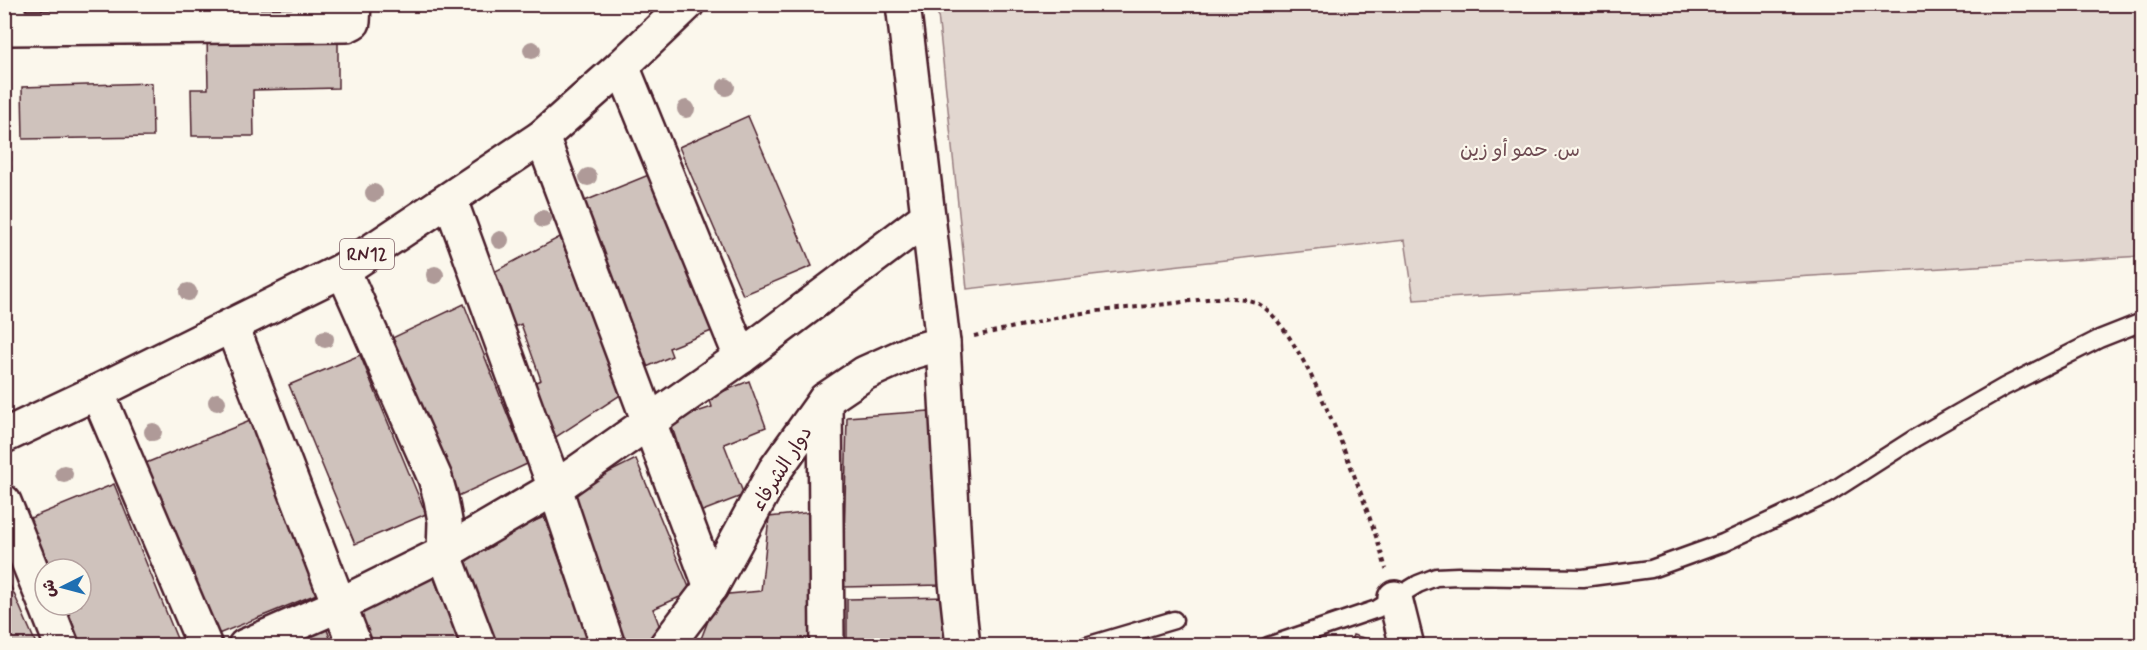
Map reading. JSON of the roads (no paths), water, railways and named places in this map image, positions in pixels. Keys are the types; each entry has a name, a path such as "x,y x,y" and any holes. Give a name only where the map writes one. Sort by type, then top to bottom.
{"street":[{"name":"RN12","path":"4,436 343,270 542,137 687,4"},
{"path":"903,4 943,343 956,582 963,645"},
{"path":"8,13 347,25 354,13"},
{"path":"622,66 741,357"},
{"path":"542,137 711,587"},
{"path":"450,200 555,488 608,645"},
{"path":"245,645 339,605 444,553 555,488 741,357 927,217"},
{"path":"343,270 435,478 445,521 444,553 479,645"},
{"path":"232,326 355,645"},
{"name":"دوار الشرفاء","path":"666,645 711,587 775,470 825,400 865,373 912,352 943,343"},
{"path":"97,392 205,645"},
{"path":"825,400 827,645"},
{"path":"4,502 33,572"},
{"path":"1395,598 1407,645"},
{"path":"51,617 62,645"}],"lane":[{"path":"1268,645 1377,609 1418,584 1436,577 1583,578 1651,568 1723,543 1826,495 1915,438 2004,387 2099,339 2142,322"},
{"path":"1086,645 1174,620"}],"park label":[{"name":"س. حمو أو زين","path":"1520,149"}]}
